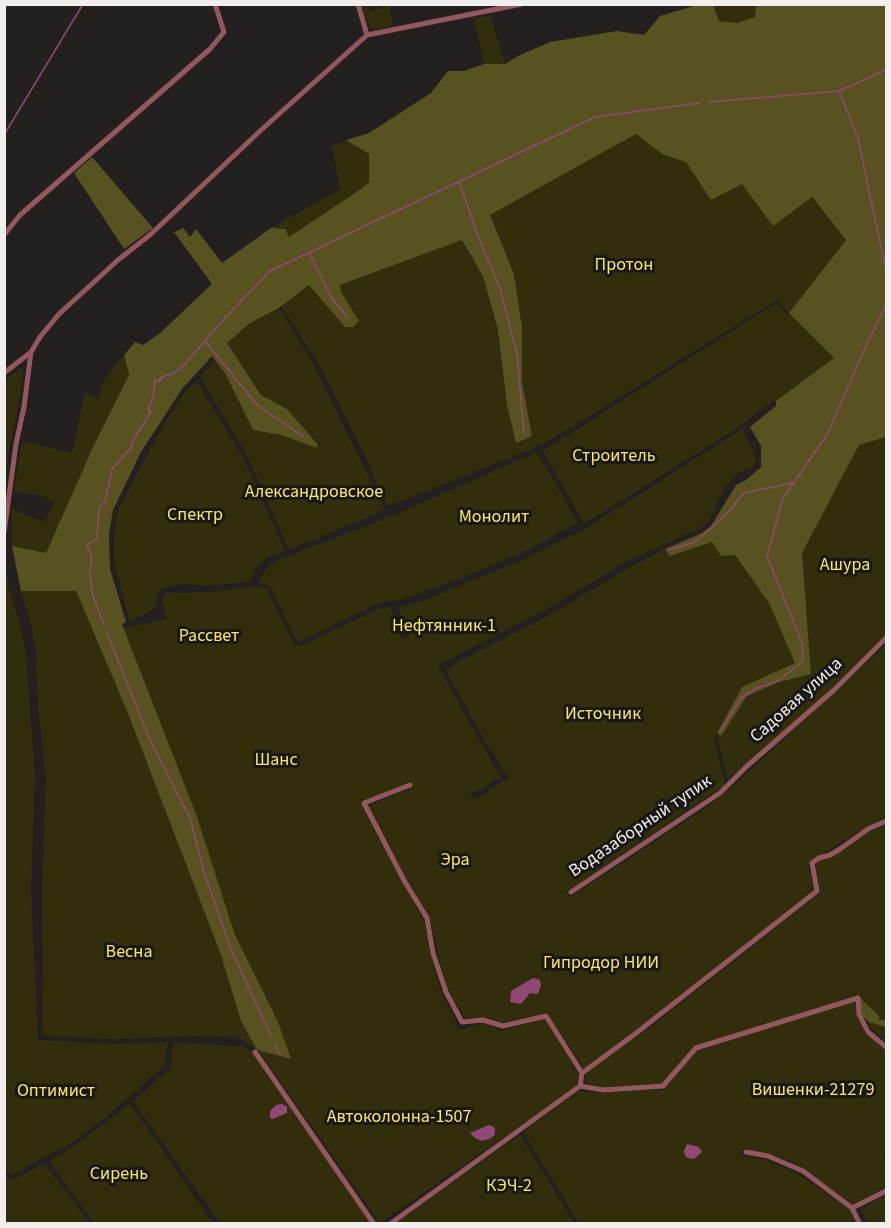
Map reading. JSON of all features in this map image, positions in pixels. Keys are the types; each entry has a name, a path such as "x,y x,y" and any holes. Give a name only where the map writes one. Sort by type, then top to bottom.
{"street":[{"path":"358,4 367,35"},
{"path":"4,373 31,351 59,314 118,260 151,234 260,131 367,35 522,4"},
{"path":"4,235 20,215 210,49 224,32 216,5"},
{"path":"4,533 31,351"},
{"name":"Садовая улица","path":"728,786 746,767 834,690 886,638"},
{"path":"390,1224 580,1086 582,1073 546,1016 503,1026 483,1020 462,1022 442,983 433,953 427,918 405,882 364,803 410,785"},
{"name":"Водазаборный тупик","path":"571,892 700,808 728,786"},
{"path":"582,1073 817,891 812,863 830,855 868,829 886,821"},
{"path":"580,1086 604,1090 663,1086 696,1048 858,998 859,1014 868,1032 886,1047"},
{"path":"255,1052 374,1224"},
{"path":"746,1152 768,1156 802,1171 852,1208 860,1224"},
{"path":"852,1208 886,1191"}],"green space":[{"path":"362,5 372,11 382,8 381,5 390,5 392,24 389,27 375,30 367,22"},
{"path":"713,5 756,5 755,17 737,23 719,21"},
{"path":"490,15 505,64 484,64 474,19"},
{"name":"Протон","path":"636,134 662,154 686,162 711,200 742,184 811,197 846,240 789,313 777,300 542,445 389,506 383,499 367,460 319,364 281,306 309,284 345,327 358,321 341,292 340,285 462,240 483,276 498,330 507,405 532,436 522,383 522,327 514,274 490,215"},
{"path":"346,140 369,154 369,182 289,237 285,229 271,228 340,189 332,146"},
{"name":"Строитель","path":"776,303 788,315 789,313 834,358 776,401 773,400 743,424 584,524 543,451"},
{"name":"Александровское","path":"279,308 311,360 385,510 289,550 247,455 200,377 216,360 225,373 253,430 282,435 316,448 287,409 261,395 227,343 250,323"},
{"path":"124,355 129,375 93,447 47,554 12,546 12,509 44,522 54,503 44,496 14,492 22,441 72,453 85,393 98,399 104,380"},
{"path":"23,366 22,384 5,484 5,381"},
{"name":"Спектр","path":"197,382 243,458 285,551 268,557 255,569 251,581 209,586 181,584 161,589 152,610 130,622 114,561 114,536 118,510 166,421 184,393"},
{"path":"742,429 756,460 752,468 740,472 725,486 708,523 626,562 545,610 438,667 501,778 470,794 474,800 509,778 489,748 445,669 546,617 665,549 670,556 712,542 735,555 769,603 795,663 742,687 714,738 725,785 566,892 570,897 704,809 733,786 886,645 886,817 813,860 808,866 814,887 809,895 584,1068 547,1013 500,1023 490,1017 478,1019 464,1017 446,986 431,923 368,806 413,787 410,784 360,801 425,923 440,989 456,1021 457,1030 484,1023 501,1031 545,1018 579,1075 576,1087 380,1223 258,1050 237,1037 117,1039 43,1036 42,890 46,777 38,708 36,652 31,623 21,591 76,591 127,711 221,955 241,1021 290,1059 278,1022 235,935 196,814 124,628 167,619 162,600 167,593 210,592 258,586 267,589 295,646 303,645 381,608 390,607 402,639 409,637 398,607 425,600 520,561 587,528"},
{"name":"Ашура","path":"886,437 886,636 841,681 728,779 718,740 747,696 779,682 811,674 802,553 859,445"},
{"name":"Монолит","path":"537,452 578,523 519,554 400,600 379,603 299,642 271,587 258,583 266,569 275,561 394,515"},
{"name":"Оптимист","path":"4,555 9,590 26,654 35,774 31,891 38,1040 113,1044 168,1042 164,1066 102,1120 71,1143 12,1175 4,1170"},
{"path":"886,825 886,1020 879,1020 879,1016 857,995 695,1046 663,1083 606,1088 585,1082 587,1070 648,1029 820,893 816,866 820,859 833,856 867,833"},
{"name":"Вишенки-21279","path":"854,1000 856,1013 865,1033 886,1051 884,1156 886,1188 853,1205 794,1162 743,1148 740,1155 762,1159 797,1173 851,1211 856,1223 579,1223 523,1132 579,1091 604,1093 663,1090 697,1051"},
{"path":"869,1022 886,1027 886,1042 869,1026"},
{"path":"174,1042 245,1047 253,1052 372,1223 220,1223 133,1101 170,1069"},
{"name":"Сирень","path":"130,1104 213,1223 94,1223 49,1161 76,1145"},
{"name":"КЭЧ-2","path":"520,1135 574,1223 397,1223 446,1187"},
{"path":"44,1164 89,1223 5,1223 5,1176 12,1180"},
{"path":"886,1195 886,1223 867,1223 861,1209"}],"shaded area":[{"path":"697,5 713,5 719,21 737,23 755,17 756,5 886,5 886,437 859,445 802,553 811,674 779,682 747,696 721,736 717,733 742,687 795,663 769,603 735,555 721,556 712,542 670,556 665,549 702,533 711,526 736,485 761,467 761,446 750,427 776,406 776,401 834,358 789,313 846,240 812,197 773,226 742,184 711,200 686,162 662,154 636,134 490,215 514,274 522,327 522,383 532,436 516,443 507,405 498,330 483,276 462,240 340,285 341,292 359,321 353,327 345,327 309,285 279,308 250,323 227,343 261,395 287,409 318,445 316,448 282,435 253,430 225,373 212,356 182,389 141,452 113,510 109,534 110,569 126,622 122,624 196,814 235,935 278,1022 291,1059 257,1050 241,1021 221,955 127,711 76,591 21,591 12,546 46,553 93,447 129,375 124,355 135,342 143,345 159,334 212,284 174,232 183,228 190,237 196,229 222,263 271,228 285,229 289,237 369,182 369,154 346,140 369,133 431,93 448,71 464,71 484,64 505,64 550,42 617,31 644,35 660,16"},
{"path":"92,157 153,228 124,249 74,173"},
{"path":"533,978 540,980 538,994 530,993 521,1004 510,1002 511,991"},
{"path":"860,998 879,1016 879,1020 886,1020 886,1027 869,1022 860,1014"},
{"path":"282,1104 287,1107 287,1113 273,1119 270,1118 270,1111 276,1105"},
{"path":"489,1125 495,1130 494,1136 489,1139 482,1141 470,1133"},
{"path":"687,1144 699,1147 702,1152 694,1159 688,1158 684,1151"}],"waterway":[{"path":"4,135 83,4"},
{"path":"709,102 839,91 886,70"},
{"path":"839,91 858,138 886,271"},
{"path":"104,625 92,593 90,572 92,557 87,545 97,538 99,507 105,502 112,469 131,448 151,412 148,409 153,397 155,380 160,381 161,377 174,373 182,367 270,271 595,117 699,103"},
{"path":"459,181 479,239 500,288 517,354 524,433"},
{"path":"309,252 331,297 348,318"},
{"path":"721,730 741,698 757,688 778,681 803,661 802,643 767,556 783,498 827,435 886,305"},
{"path":"205,341 257,405 304,437"},
{"path":"669,550 695,542 724,517 744,493 792,483"},
{"path":"107,633 150,740 190,818 203,869 230,947 271,1036"},
{"path":"275,1044 280,1054"}],"park label":[{"name":"Нефтянник-1","path":"444,627"},
{"name":"Рассвет","path":"209,637"},
{"name":"Источник","path":"603,715"},
{"name":"Шанс","path":"276,761"},
{"name":"Эра","path":"455,861"},
{"name":"Весна","path":"129,953"},
{"name":"Гипродор НИИ","path":"601,964"},
{"name":"Автоколонна-1507","path":"399,1118"}]}
